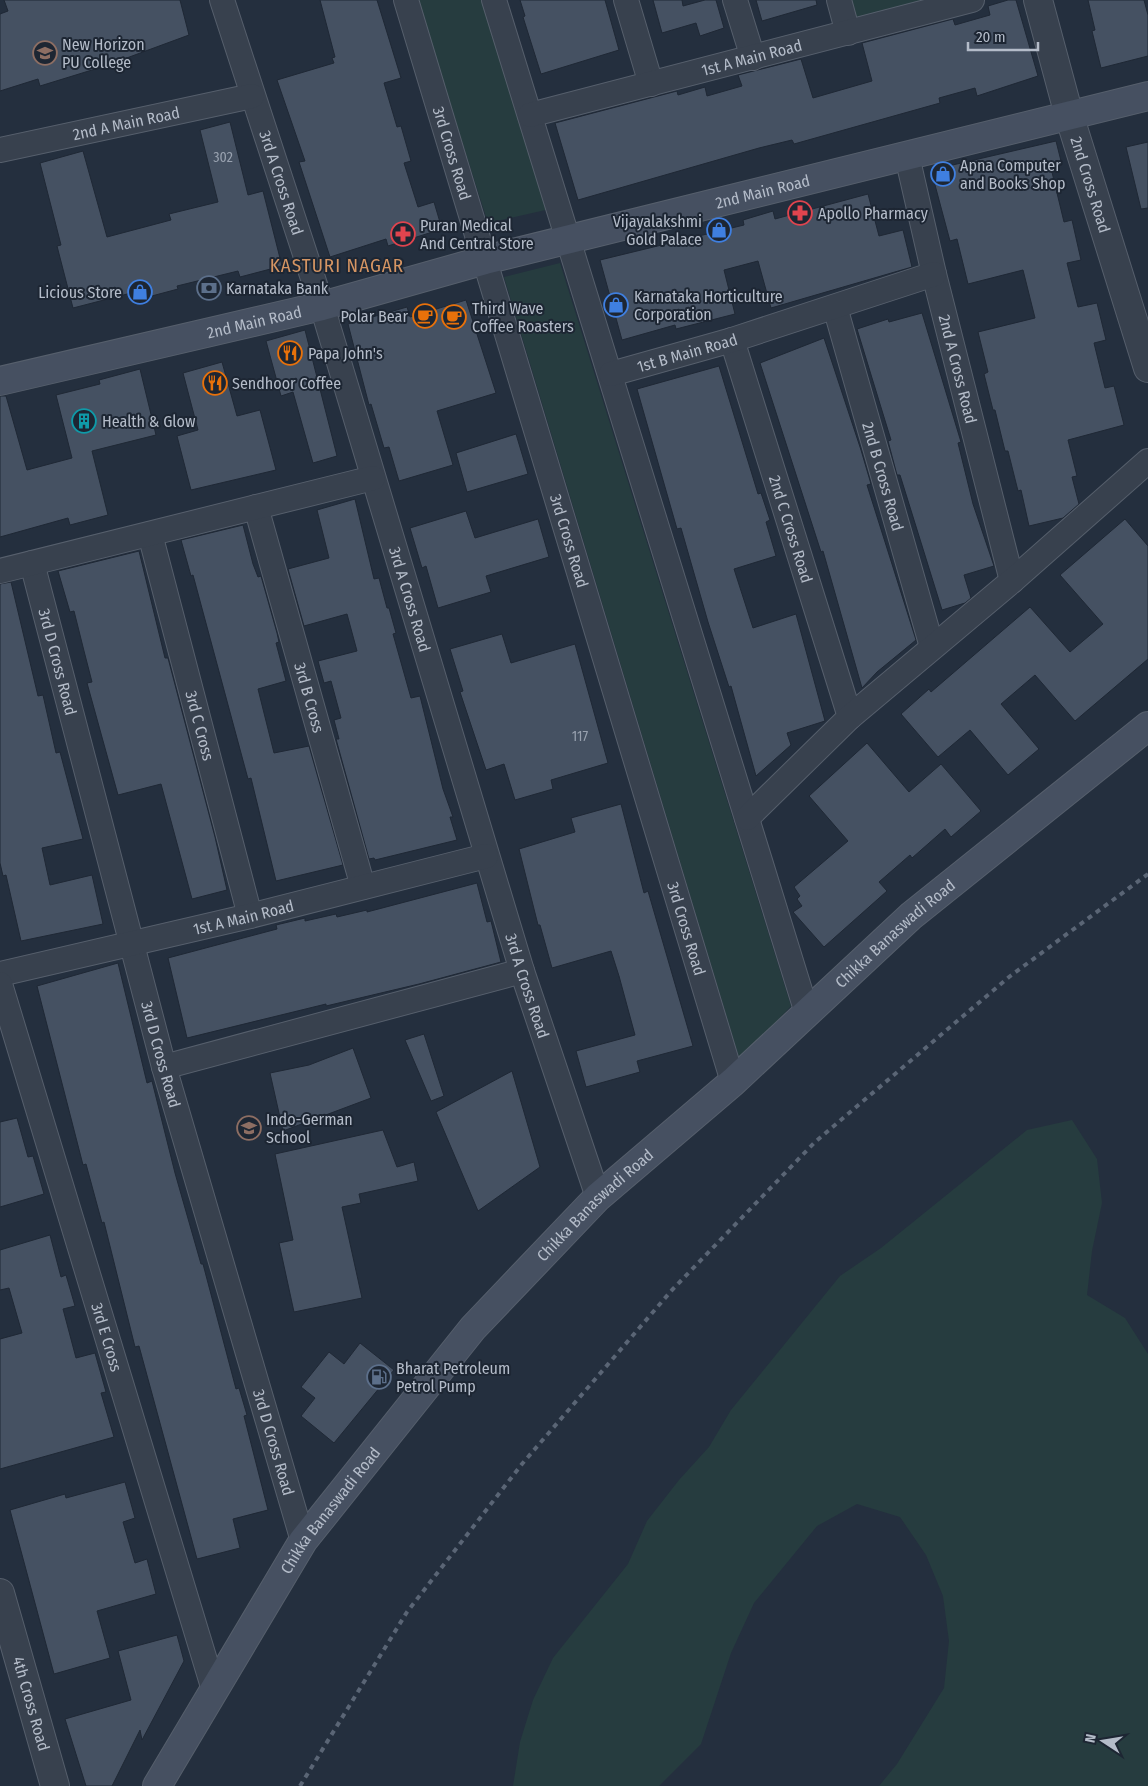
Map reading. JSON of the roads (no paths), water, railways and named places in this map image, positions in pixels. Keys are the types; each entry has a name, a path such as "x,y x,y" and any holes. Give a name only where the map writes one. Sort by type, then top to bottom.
{"main road":[{"name":"2nd Main Road","path":"0,381 322,306 485,260 1148,96"},
{"name":"Chikka Banaswadi Road","path":"157,1786 303,1541 473,1328 598,1197 733,1082 911,916 1148,726"}],"street":[{"name":"3rd A Cross Road","path":"222,0 322,306 522,971 598,1197"},
{"name":"3rd Cross Road","path":"406,0 733,1082"},
{"path":"494,0 808,1013"},
{"path":"626,0 650,84"},
{"path":"735,0 753,58"},
{"path":"839,0 848,33"},
{"name":"1st A Main Road","path":"530,115 972,0"},
{"name":"2nd Cross Road","path":"1038,0 1070,115 1148,368"},
{"name":"2nd A Main Road","path":"0,150 252,96"},
{"name":"2nd A Cross Road","path":"907,156 934,274 1012,581"},
{"name":"1st B Main Road","path":"610,374 732,340 934,274"},
{"name":"2nd B Cross Road","path":"835,307 932,647"},
{"name":"2nd C Cross Road","path":"732,340 850,717"},
{"path":"747,818 850,717 1012,581 1148,461"},
{"path":"0,571 373,478"},
{"name":"3rd B Cross","path":"256,507 363,887"},
{"name":"3rd C Cross","path":"150,534 250,916"},
{"name":"3rd D Cross Road","path":"32,563 164,1067 303,1541"},
{"name":"1st A Main Road","path":"0,974 250,916 486,856"},
{"path":"164,1067 522,971"},
{"name":"3rd E Cross","path":"0,984 214,1690"},
{"name":"4th Cross Road","path":"0,1593 55,1786"}],"railway":[{"path":"300,1786 407,1612 522,1464 672,1290 815,1142 1009,977 1148,874"}],"place":[{"name":"New Horizon PU College","path":"45,53"},
{"name":"Apna Computer and Books Shop","path":"943,174"},
{"name":"Apollo Pharmacy","path":"800,213"},
{"name":"Vijayalakshmi Gold Palace","path":"719,230"},
{"name":"Puran Medical And Central Store","path":"403,234"},
{"name":"Karnataka Bank","path":"209,288"},
{"name":"Licious Store","path":"140,292"},
{"name":"Karnataka Horticulture Corporation","path":"616,305"},
{"name":"Polar Bear","path":"425,316"},
{"name":"Third Wave Coffee Roasters","path":"454,317"},
{"name":"Papa John's","path":"290,353"},
{"name":"Sendhoor Coffee","path":"215,383"},
{"name":"Health & Glow","path":"84,421"},
{"name":"Indo-German School","path":"249,1128"},
{"name":"Bharat Petroleum Petrol Pump","path":"379,1377"}],"district":[{"name":"KASTURI NAGAR","path":"337,265"}]}
